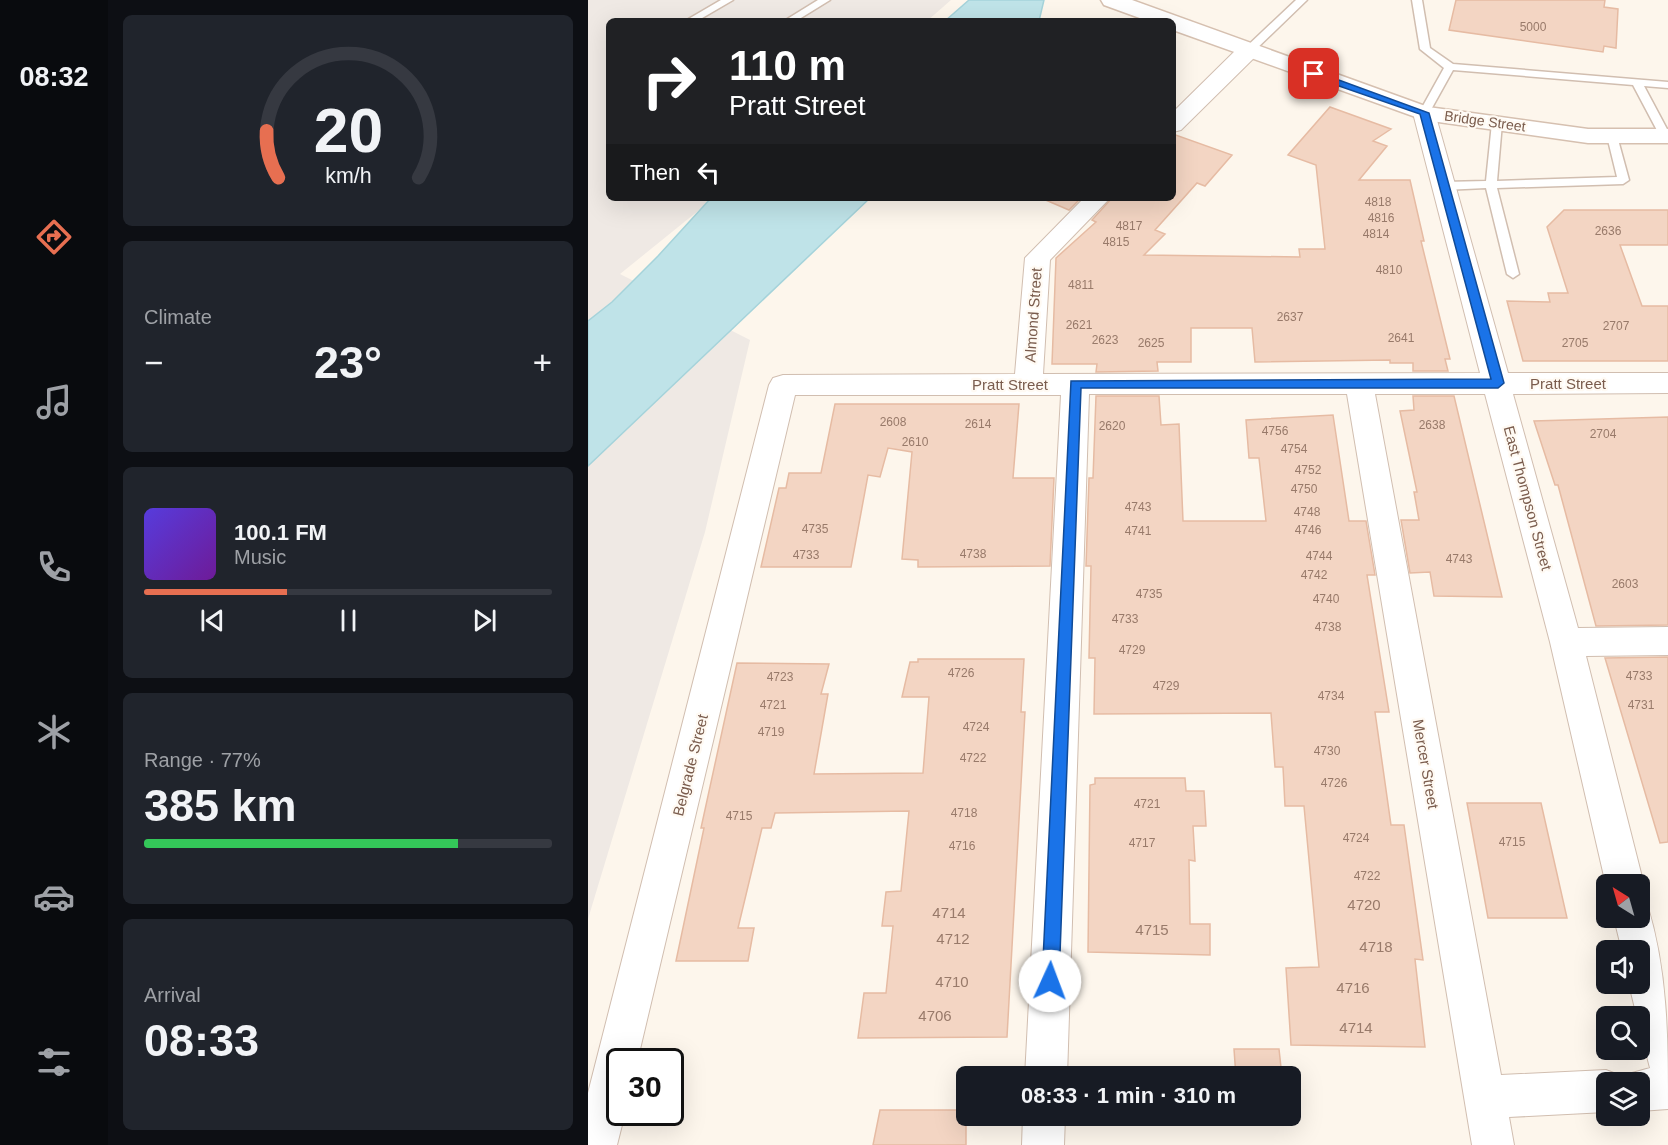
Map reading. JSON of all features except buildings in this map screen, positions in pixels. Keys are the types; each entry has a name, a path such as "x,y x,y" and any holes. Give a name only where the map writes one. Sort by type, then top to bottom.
{"main road":[{"name":"Bridge Street","path":"1113,0 1156,18"},
{"name":"Bridge Street","path":"1176,26 1424,113 1588,136 1667,136"}],"street":[{"path":"1176,121 1248,51"},
{"name":"East Thompson Street","path":"1424,113 1566,642 1622,874"},
{"name":"Almond Street","path":"1028,384 1038,258 1095,201"},
{"name":"Mercer Street","path":"1359,383 1493,1145"},
{"name":"Pratt Street","path":"783,385 1668,383"},
{"path":"1046,1066 1075,384"},
{"name":"Belgrade Street","path":"596,1145 783,385"},
{"path":"1566,642 1668,641"},
{"path":"1635,928 1668,1063"},
{"path":"1650,1089 1668,1088"},
{"path":"1485,1097 1596,1091"},
{"path":"1043,1145 1044,1126"}],"lane":[{"path":"695,18 728,0"},
{"path":"794,18 825,0"},
{"path":"1248,51 1302,0"},
{"path":"1417,0 1425,49 1450,67 1668,85"},
{"path":"1424,113 1450,67"},
{"path":"1637,83 1667,136"},
{"path":"1497,123 1491,185 1513,274"},
{"path":"1444,186 1623,180 1612,136"}],"shaded area":[{"path":"588,0 951,0 930,18 606,18 606,201 710,201 620,274 750,340 705,532 588,919"}],"water":[{"path":"969,0 1044,0 1040,18 948,18"},
{"path":"708,201 867,201 588,466 588,321 612,302"}],"route":[{"path":"1050,981 1075,384 1498,383 1424,113 1314,74"}]}
